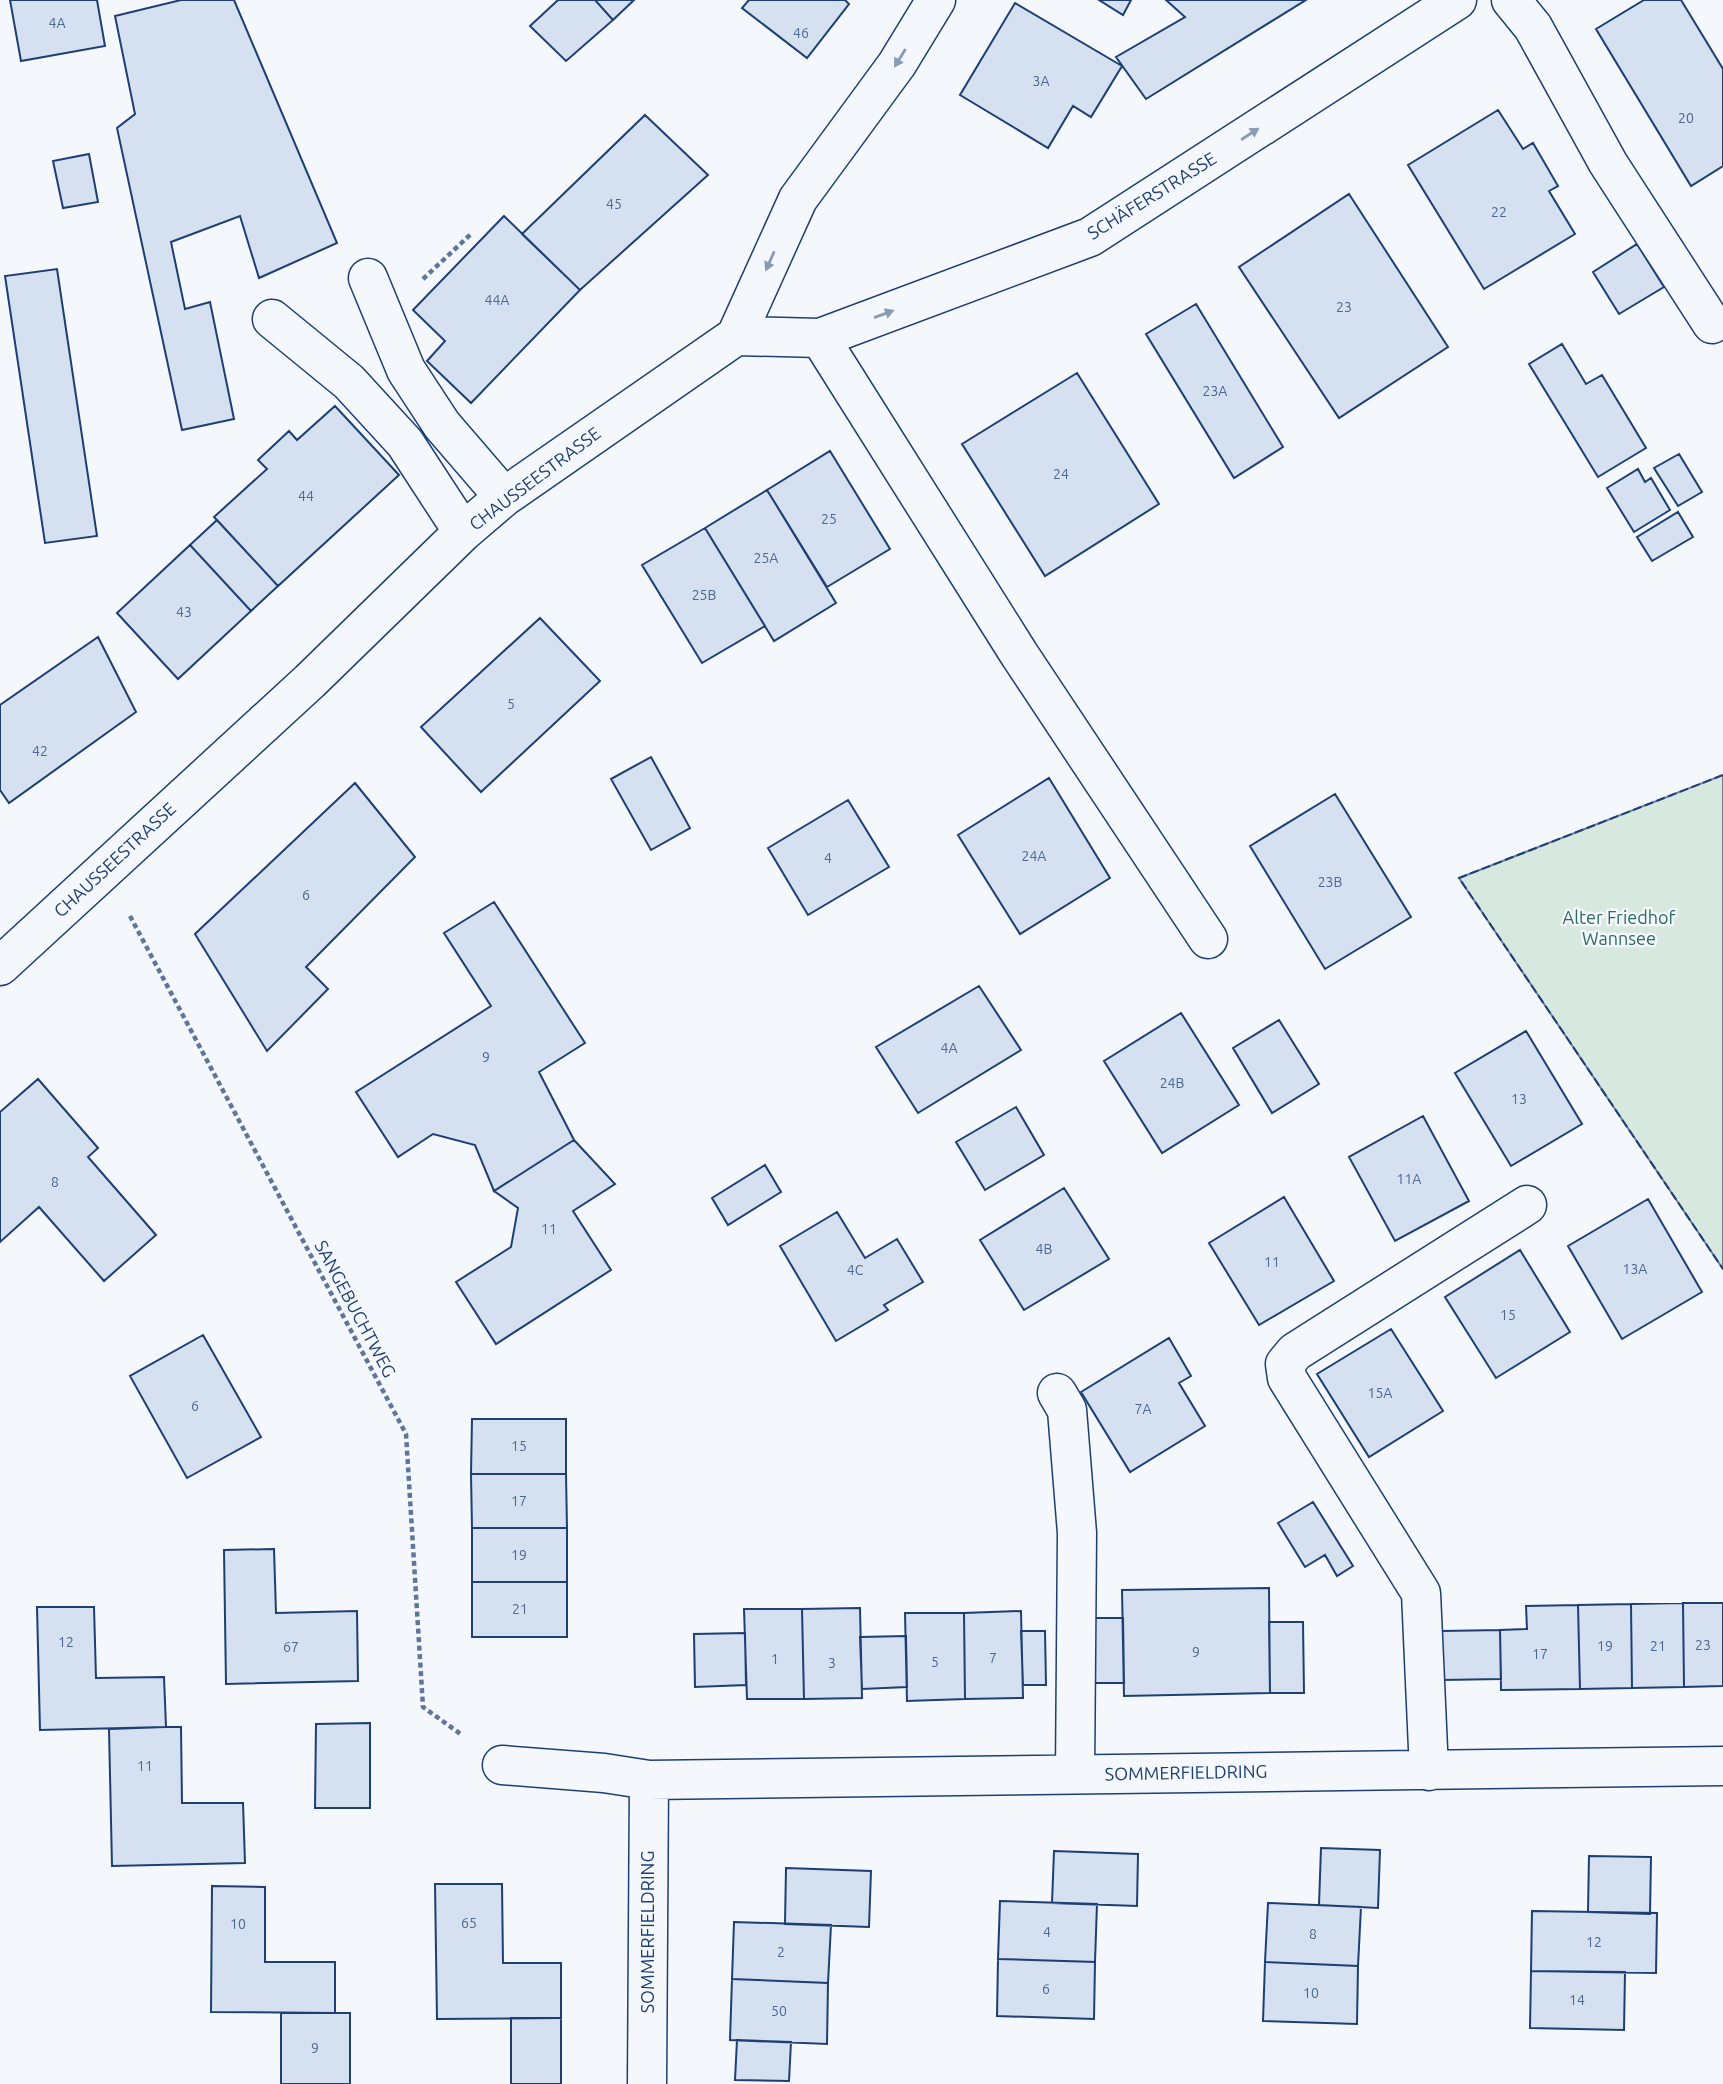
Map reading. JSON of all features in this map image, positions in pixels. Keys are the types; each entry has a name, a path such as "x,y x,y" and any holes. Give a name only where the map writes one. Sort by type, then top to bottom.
{"street":[{"path":"736,336 798,199 897,64 936,0"},
{"name":"SCHÄFERSTRASSE","path":"736,336 820,338 1090,237 1457,0"},
{"path":"1511,0 1533,27 1608,163 1712,324"},
{"path":"368,278 406,370 442,425 504,497"},
{"path":"272,319 349,382 405,443 463,532"},
{"name":"CHAUSSEESTRASSE","path":"0,965 310,681 463,532 504,497 736,336"},
{"path":"820,338 1019,654 1209,939"},
{"path":"1429,1771 1422,1593 1287,1378 1285,1364 1295,1352 1527,1205"},
{"path":"1057,1394 1067,1410 1077,1533 1075,1774"},
{"name":"SOMMERFIELDRING","path":"502,1765 604,1773 649,1780 1723,1766"},
{"name":"SOMMERFIELDRING","path":"647,2084 649,1780"}],"path":[{"path":"384,314 471,234"},
{"name":"SANGEBUCHTWEG","path":"104,869 406,1434 423,1707 502,1765"}],"green space":[{"name":"Alter Friedhof Wannsee","path":"1723,775 1723,1269 1459,878"}],"building":[{"path":"10,0 97,0 105,46 21,61"},
{"path":"181,0 234,0 337,243 259,278 240,216 171,242 185,309 210,302 234,419 182,430 117,128 135,114 115,16"},
{"path":"558,0 595,0 613,20 566,61 530,26"},
{"path":"595,0 634,0 613,20"},
{"path":"749,0 845,0 849,4 807,58 742,8"},
{"path":"1099,0 1131,0 1123,15"},
{"path":"1166,0 1306,0 1146,99 1116,57 1185,17"},
{"path":"1644,0 1681,0 1723,69 1723,166 1691,186 1596,29"},
{"path":"1015,3 1122,66 1091,117 1073,106 1048,148 960,95"},
{"path":"1498,110 1523,149 1533,143 1558,186 1549,191 1575,234 1484,289 1408,165"},
{"path":"645,115 708,175 580,290 522,234"},
{"path":"89,154 98,202 63,208 53,161"},
{"path":"1349,194 1448,347 1339,418 1239,267"},
{"path":"504,216 580,290 471,403 427,361 445,341 413,310"},
{"path":"1637,244 1664,287 1619,314 1593,272"},
{"path":"57,269 97,536 45,543 5,276"},
{"path":"1196,304 1283,447 1234,478 1146,334"},
{"path":"1562,344 1586,384 1602,375 1646,448 1598,477 1529,364"},
{"path":"1077,373 1159,504 1045,576 962,444"},
{"path":"335,406 399,475 278,586 214,517 267,469 258,460 289,431 297,440"},
{"path":"830,451 890,549 827,587 767,490"},
{"path":"1679,454 1702,492 1678,506 1654,468"},
{"path":"1638,469 1645,482 1651,478 1670,510 1634,532 1607,488"},
{"path":"767,490 836,603 774,641 705,528"},
{"path":"1678,512 1693,537 1652,561 1637,537"},
{"path":"217,520 278,586 251,611 190,545"},
{"path":"705,528 765,626 702,663 642,565"},
{"path":"190,545 251,611 178,679 117,613"},
{"path":"540,618 600,681 481,792 421,727"},
{"path":"98,637 136,712 9,803 0,790 0,705"},
{"path":"651,757 690,828 651,850 611,779"},
{"path":"1049,778 1110,878 1020,934 958,835"},
{"path":"355,783 415,857 306,967 328,989 267,1051 195,934"},
{"path":"1335,794 1411,917 1325,969 1250,846"},
{"path":"848,800 889,867 808,915 768,848"},
{"path":"494,902 585,1043 539,1072 574,1140 494,1191 475,1145 433,1134 398,1157 356,1092 491,1006 444,933"},
{"path":"979,986 1021,1050 918,1113 876,1047"},
{"path":"1181,1013 1239,1105 1162,1153 1104,1061"},
{"path":"1279,1020 1319,1084 1272,1113 1233,1048"},
{"path":"1526,1031 1582,1124 1511,1166 1455,1073"},
{"path":"38,1079 98,1148 88,1157 156,1235 104,1281 39,1207 0,1242 0,1112"},
{"path":"1016,1107 1044,1155 985,1190 956,1142"},
{"path":"1423,1116 1469,1201 1395,1241 1349,1157"},
{"path":"574,1140 615,1184 573,1211 611,1270 496,1344 456,1282 511,1247 518,1208 494,1191"},
{"path":"765,1165 781,1192 728,1225 712,1198"},
{"path":"1064,1188 1109,1259 1024,1310 980,1240"},
{"path":"1284,1197 1334,1281 1259,1325 1209,1243"},
{"path":"1648,1199 1702,1292 1622,1339 1568,1246"},
{"path":"837,1212 865,1258 897,1239 923,1282 884,1305 888,1310 836,1341 780,1246"},
{"path":"1520,1250 1570,1332 1496,1378 1445,1297"},
{"path":"1391,1329 1443,1411 1369,1457 1317,1374"},
{"path":"203,1335 261,1437 187,1478 130,1376"},
{"path":"1169,1338 1191,1376 1179,1383 1205,1426 1130,1472 1081,1392"},
{"path":"472,1419 566,1419 566,1474 471,1474"},
{"path":"471,1474 566,1474 567,1528 472,1528"},
{"path":"1313,1502 1353,1566 1337,1576 1325,1555 1305,1567 1278,1523"},
{"path":"472,1528 567,1528 567,1582 472,1582"},
{"path":"274,1549 276,1613 357,1611 358,1681 226,1684 224,1550"},
{"path":"472,1582 567,1582 567,1637 472,1637"},
{"path":"1269,1588 1270,1693 1124,1696 1122,1590"},
{"path":"1683,1603 1684,1687 1632,1688 1631,1604"},
{"path":"1683,1603 1723,1603 1723,1686 1684,1687"},
{"path":"1631,1604 1632,1688 1580,1689 1578,1605"},
{"path":"1578,1605 1580,1689 1501,1690 1500,1630 1527,1629 1526,1606"},
{"path":"37,1607 94,1607 96,1678 164,1677 166,1727 40,1730"},
{"path":"860,1608 862,1698 804,1699 802,1609"},
{"path":"744,1609 802,1609 804,1699 747,1699"},
{"path":"1021,1611 1023,1698 965,1699 964,1613"},
{"path":"905,1613 964,1613 965,1699 907,1701"},
{"path":"1092,1618 1123,1618 1124,1683 1094,1683"},
{"path":"1269,1622 1303,1622 1304,1693 1270,1693"},
{"path":"1500,1630 1501,1679 1442,1680 1442,1631"},
{"path":"1021,1631 1045,1631 1046,1685 1023,1685"},
{"path":"745,1633 746,1685 695,1687 694,1634"},
{"path":"906,1636 907,1687 862,1689 860,1637"},
{"path":"370,1723 370,1808 315,1808 316,1724"},
{"path":"181,1727 182,1803 243,1803 245,1863 112,1866 109,1729"},
{"path":"1321,1848 1380,1850 1378,1908 1319,1905"},
{"path":"1054,1851 1138,1854 1137,1906 1052,1903"},
{"path":"1589,1856 1651,1857 1650,1914 1588,1912"},
{"path":"786,1868 871,1871 869,1927 785,1924"},
{"path":"435,1884 502,1884 503,1963 561,1963 561,2018 437,2019"},
{"path":"212,1886 265,1887 265,1962 335,1962 335,2013 211,2012"},
{"path":"1000,1901 1097,1904 1095,1962 998,1959"},
{"path":"1268,1903 1361,1907 1358,1966 1265,1962"},
{"path":"1532,1911 1657,1913 1656,1973 1531,1971"},
{"path":"734,1922 831,1925 828,1983 732,1979"},
{"path":"998,1959 1095,1962 1094,2019 997,2016"},
{"path":"1265,1962 1358,1966 1357,2024 1263,2021"},
{"path":"1531,1971 1625,1972 1624,2030 1530,2028"},
{"path":"732,1979 828,1983 827,2044 730,2040"},
{"path":"281,2013 350,2013 350,2084 281,2084"},
{"path":"511,2018 561,2018 561,2084 511,2084"},
{"path":"737,2040 791,2042 789,2081 735,2080"}],"fence":[{"path":"1723,775 1459,878 1723,1269"}]}
